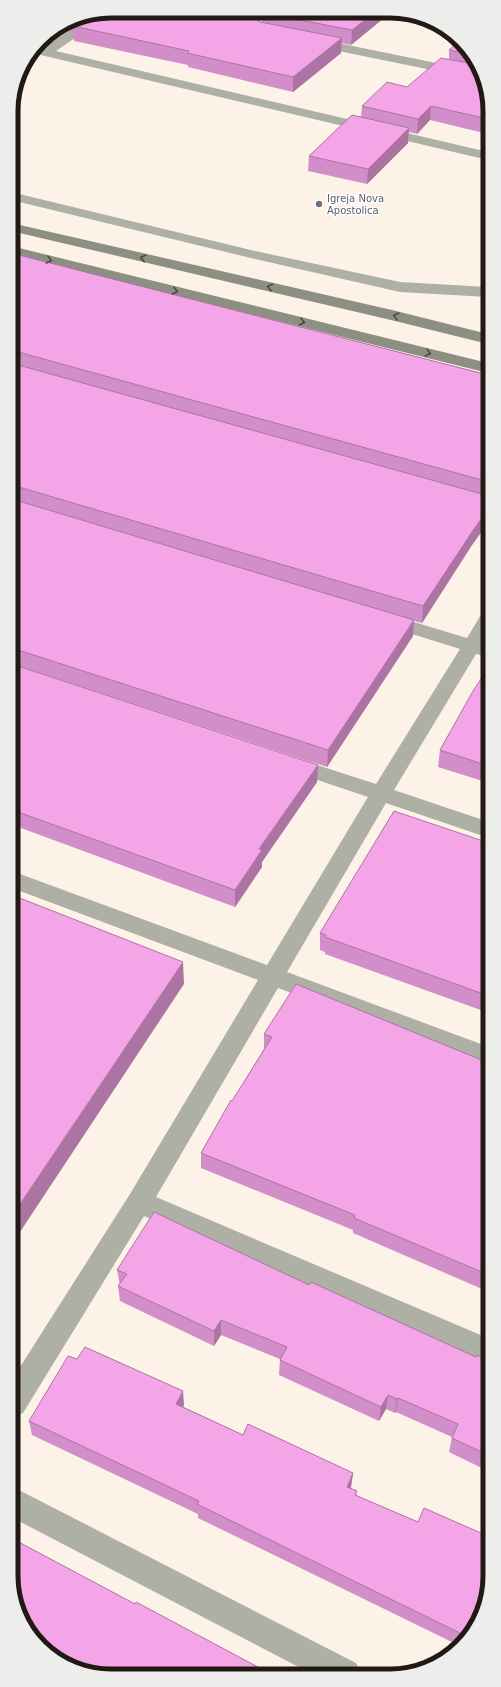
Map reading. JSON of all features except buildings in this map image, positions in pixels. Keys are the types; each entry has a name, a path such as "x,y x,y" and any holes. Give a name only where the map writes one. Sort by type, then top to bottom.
{"street":[{"path":"256,18 254,24 264,32 287,36"},
{"path":"40,51 89,21"},
{"path":"302,40 472,74"},
{"path":"40,51 483,155"},
{"path":"18,198 255,255 400,287 483,292"},
{"path":"18,230 384,313 483,338"},
{"path":"18,252 483,367"},
{"path":"364,613 480,648"},
{"path":"18,1395 139,1202 381,793 480,648 483,638"},
{"path":"268,756 483,828"},
{"path":"18,881 483,1055"},
{"path":"139,1202 483,1350"},
{"path":"18,1505 335,1669"}],"place":[{"name":"Igreja Nova Apostolica","path":"319,204"}]}
